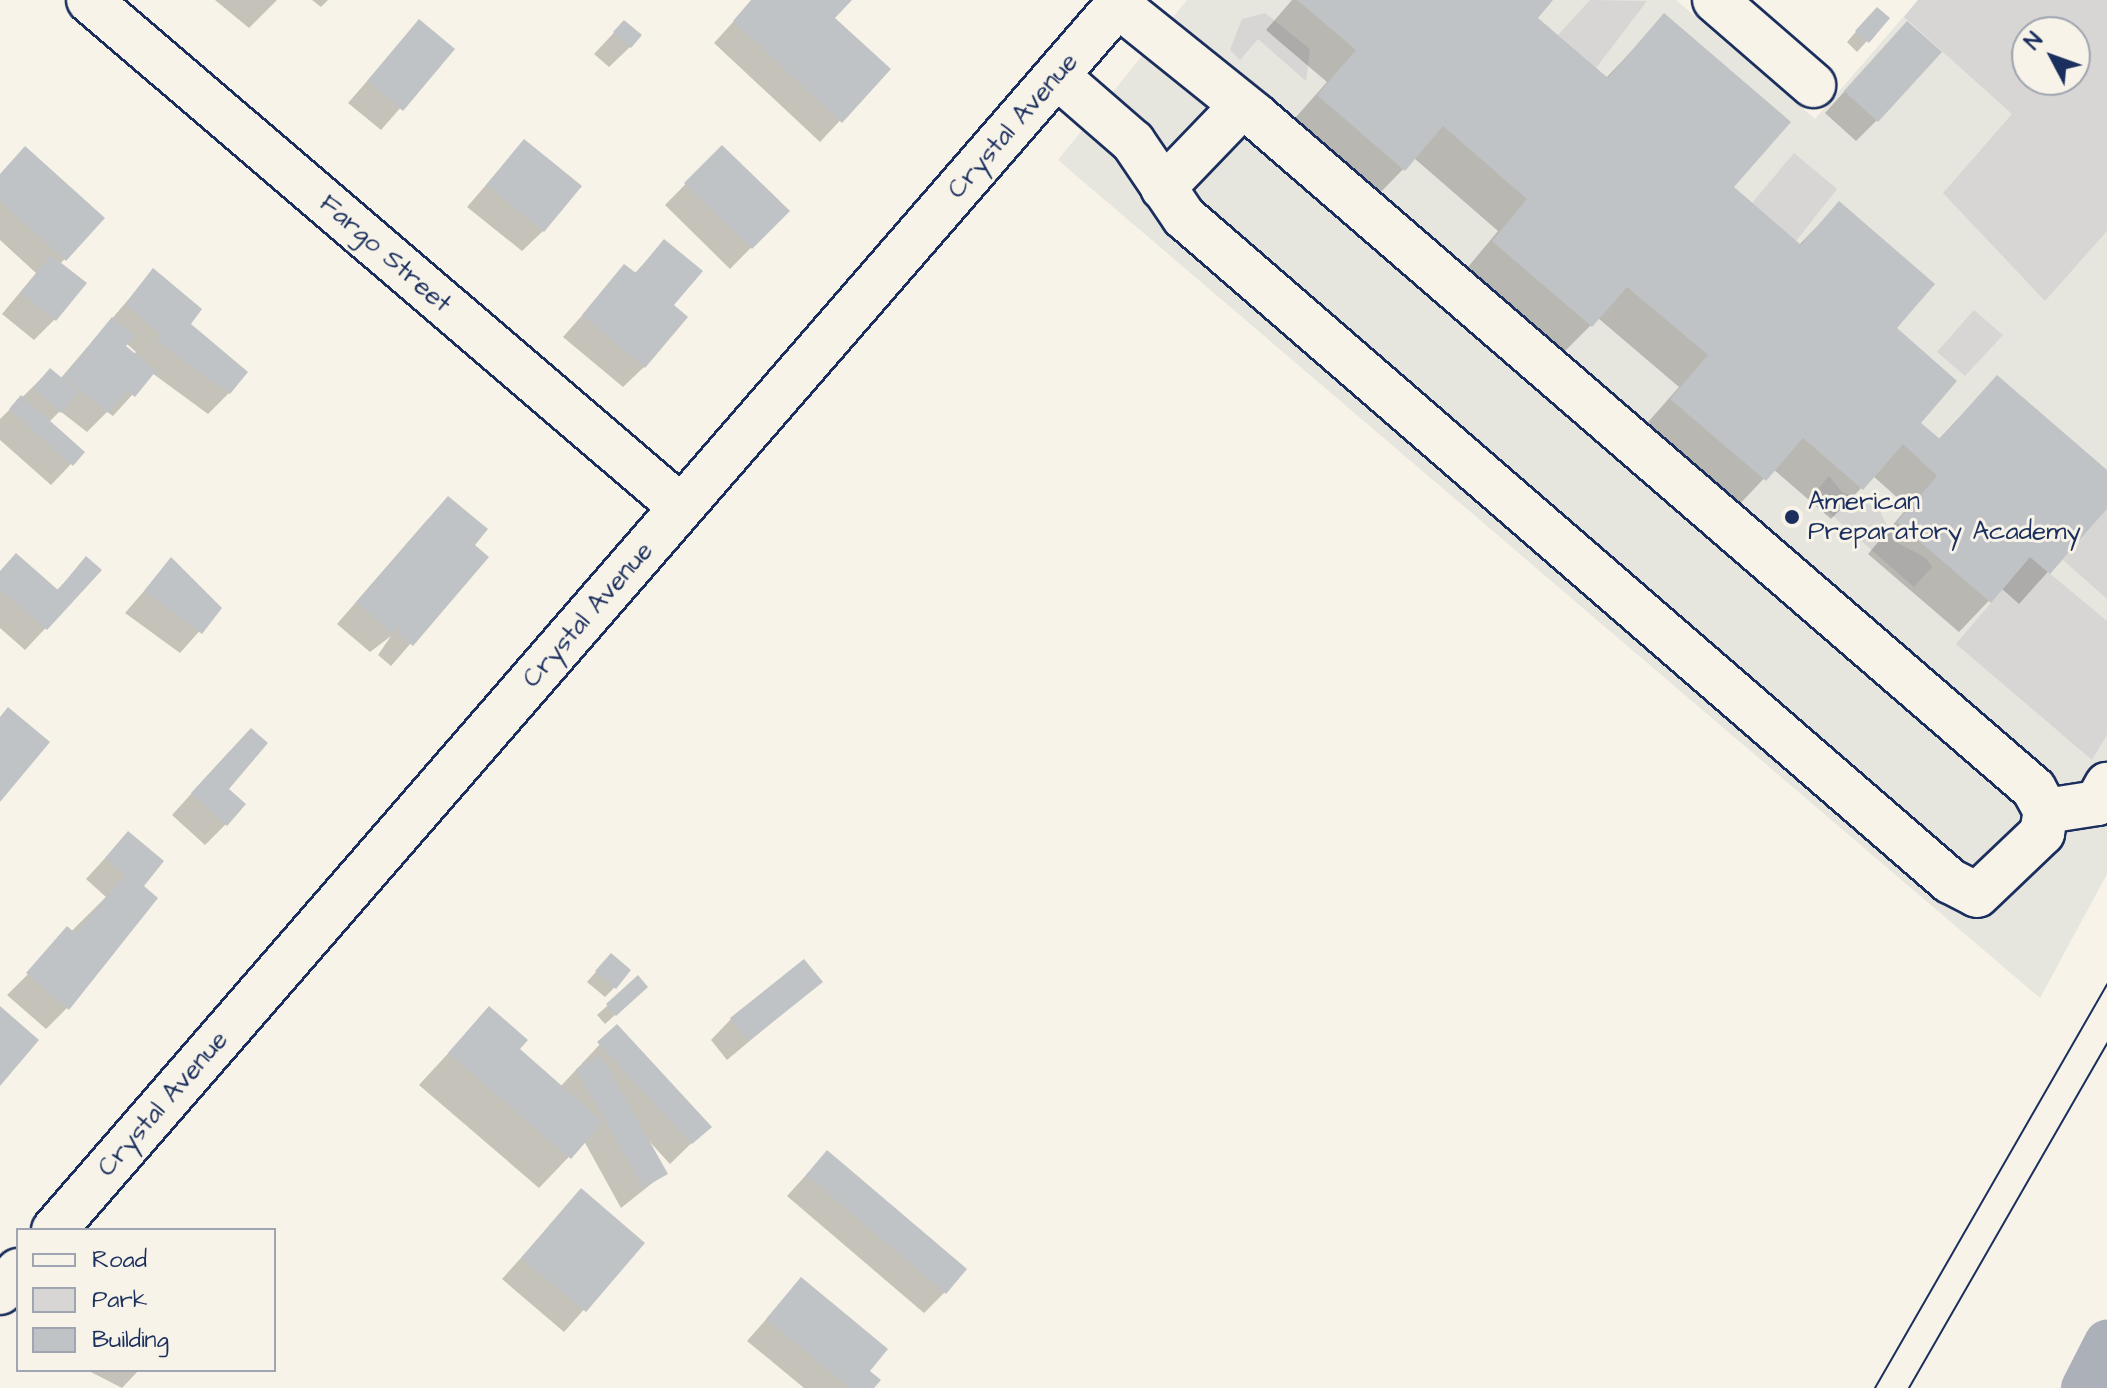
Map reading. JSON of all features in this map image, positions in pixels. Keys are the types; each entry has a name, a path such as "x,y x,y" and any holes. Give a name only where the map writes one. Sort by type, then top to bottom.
{"street":[{"name":"Fargo Street","path":"89,0 681,507"},
{"path":"1715,0 1813,85"},
{"name":"Crystal Avenue","path":"56,1228 1120,3"},
{"path":"1057,76 1133,142 1163,188 1196,228 1950,881 1977,895 1994,886 2042,833 2046,811 2034,789 1120,3"},
{"path":"1163,188 1242,106"},
{"path":"2046,811 2097,803 2107,785"},
{"path":"0,1292 16,1273"}],"shaded area":[{"name":"American Preparatory Academy","path":"1187,0 1676,0 1815,119 1918,0 2107,0 2107,874 2040,998 1058,160"}],"green space":[{"path":"1590,0 1647,1 1596,68 1558,35"},
{"path":"1918,0 2107,0 2107,231 2045,301 1943,193 2012,114 1904,17"},
{"path":"1265,13 1310,49 1306,81 1258,39 1240,60 1230,50 1242,19"},
{"path":"1794,153 1837,189 1796,241 1752,203"},
{"path":"1974,310 2003,335 1965,376 1937,352"},
{"path":"1829,476 1842,492 1879,509 1894,541 1926,558 1932,567 1914,587 1811,497"},
{"path":"2107,509 2107,599 2063,560"},
{"path":"2030,557 2107,621 2107,735 2092,760 1956,644"}],"building":[{"path":"751,0 852,0 835,18 891,69 842,123 733,21"},
{"name":"American Preparatory Academy","path":"1297,0 1553,0 1538,18 1608,78 1664,13 1791,122 1734,187 1801,245 1839,201 1935,284 1897,328 1957,381 1921,423 1940,439 1997,375 2107,470 2107,509 2050,574 2030,557 1991,603 1897,522 1937,476 1903,444 1863,490 1803,438 1766,481 1670,399 1708,355 1627,287 1592,327 1492,241 1527,199 1443,126 1405,171 1317,95 1356,50"},
{"path":"1877,7 1890,18 1869,43 1855,31"},
{"path":"419,19 455,49 403,111 367,81"},
{"path":"624,20 642,35 631,48 613,32"},
{"path":"1907,21 1942,52 1878,122 1844,91"},
{"path":"524,139 582,186 544,232 486,185"},
{"path":"722,145 790,211 752,249 684,183"},
{"path":"25,146 105,218 66,261 0,201 0,174"},
{"path":"664,239 703,271 674,305 688,317 645,368 582,315 624,264 636,273"},
{"path":"51,255 87,283 56,321 21,293"},
{"path":"153,268 202,309 191,324 248,372 230,394 156,341 161,335 125,304"},
{"path":"112,317 135,336 126,346 156,371 135,397 127,391 109,413 63,377"},
{"path":"50,368 79,392 61,413 33,388"},
{"path":"21,395 85,452 73,466 9,409"},
{"path":"448,496 488,529 475,545 489,557 413,646 397,633 404,619 392,633 356,602"},
{"path":"16,553 58,590 86,556 102,570 47,630 0,590 0,571"},
{"path":"171,557 222,608 202,634 144,591"},
{"path":"8,707 50,742 0,802 0,717"},
{"path":"251,728 268,743 229,789 246,804 227,826 191,793"},
{"path":"128,831 164,861 144,886 158,898 69,1010 26,973 67,926 75,933 125,875 105,858"},
{"path":"611,953 631,970 616,989 595,971"},
{"path":"804,959 823,982 749,1041 730,1018"},
{"path":"638,975 648,987 616,1016 606,1004"},
{"path":"0,1006 39,1040 0,1086"},
{"path":"489,1006 528,1040 520,1049 603,1122 571,1159 448,1053"},
{"path":"617,1024 712,1127 692,1144 597,1042"},
{"path":"601,1055 668,1174 643,1188 576,1069"},
{"path":"827,1150 967,1269 946,1294 806,1175"},
{"path":"581,1188 645,1243 586,1312 521,1258"},
{"path":"801,1277 888,1349 870,1371 881,1380 874,1388 850,1388 766,1319"}],"waterway":[{"path":"2084,1388 2107,1343"}],"tram line":[{"path":"1875,1388 2107,984"},
{"path":"1909,1388 2107,1043"}],"place":[{"name":"American Preparatory Academy","path":"1792,517"}]}
